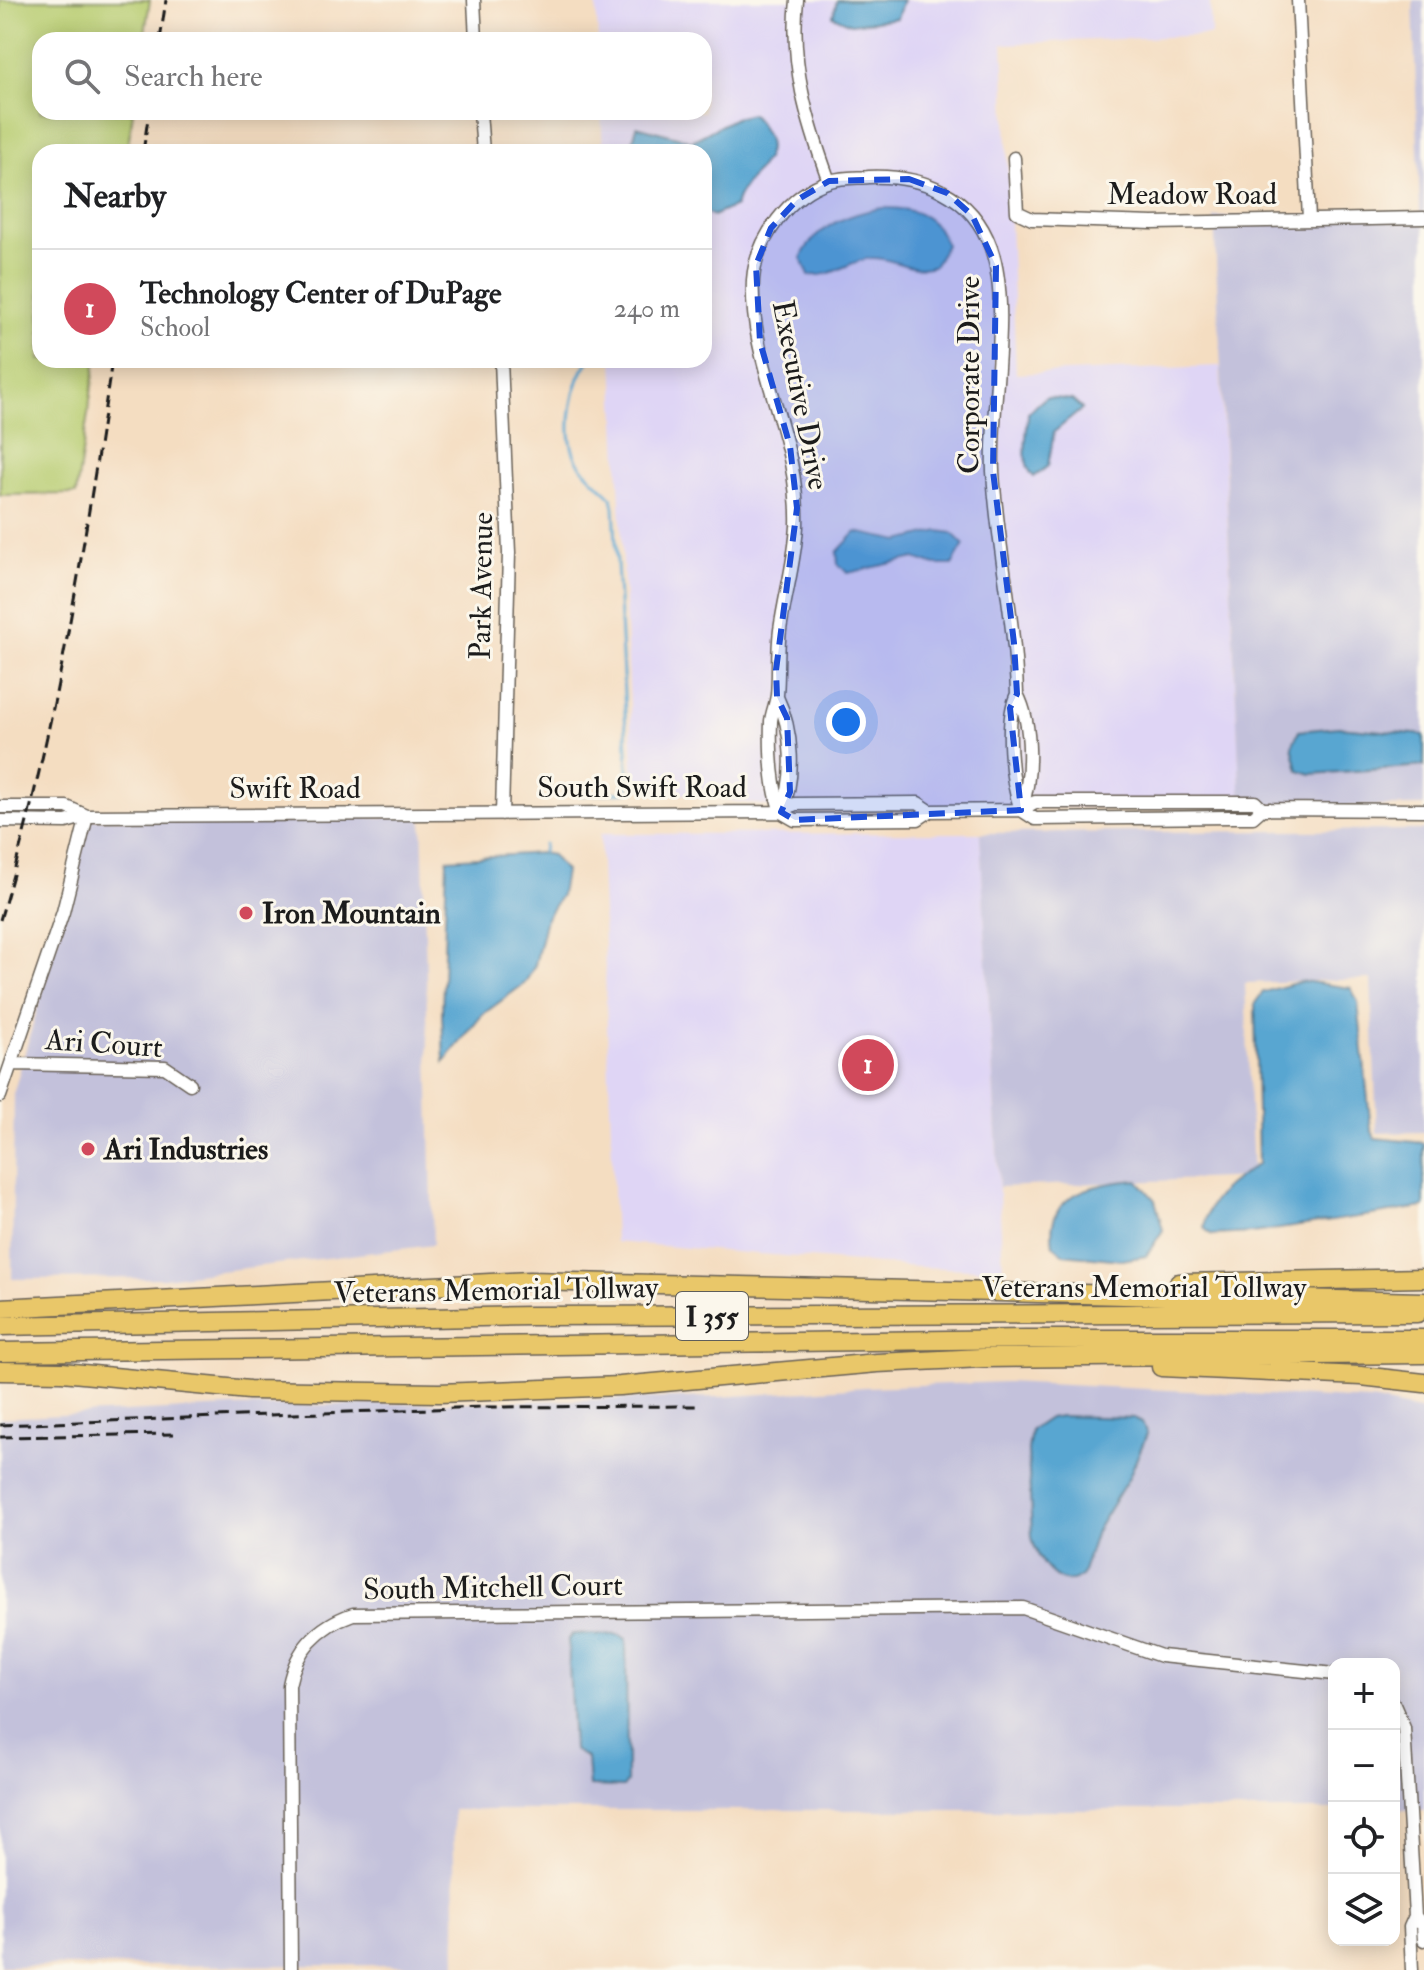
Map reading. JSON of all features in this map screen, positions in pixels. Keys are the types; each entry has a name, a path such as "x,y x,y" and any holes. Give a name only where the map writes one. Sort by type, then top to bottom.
{"highway":[{"path":"1024,1291 1197,1282 1424,1278"},
{"path":"0,1308 530,1281 1424,1302"},
{"name":"Veterans Memorial Tollway","path":"0,1326 531,1316 1424,1312"},
{"name":"Veterans Memorial Tollway","path":"0,1352 1010,1339 1424,1339"},
{"path":"0,1371 62,1372 249,1390 439,1393 620,1386 861,1364 983,1358 1424,1354"},
{"path":"983,1358 1361,1376 1424,1383"}],"street":[{"path":"474,0 476,32"},
{"path":"797,0 796,50 800,87 829,181"},
{"path":"1298,0 1309,219"},
{"path":"481,120 482,144"},
{"name":"Meadow Road","path":"1014,158 1017,212 1032,219 1153,223 1424,218"},
{"name":"Corporate Drive","path":"829,181 891,177 932,185 947,193 972,215 991,250 997,279 998,312 993,471 1017,694 1025,709 1028,790 1021,810"},
{"name":"Executive Drive","path":"781,812 775,793 771,718 777,697 778,654 795,555 797,508 790,446 760,342 753,280 759,251 771,228 797,200 829,181"},
{"name":"Park Avenue","path":"501,368 509,553 502,814"},
{"name":"South Swift Road","path":"502,814 781,812 795,804 887,803 918,803 930,811 1021,810 1035,819 1253,817 1262,809 1424,810"},
{"name":"Swift Road","path":"0,807 67,807 87,816"},
{"name":"Swift Road","path":"0,821 66,822 87,816 502,814"},
{"path":"0,1096 63,912 87,816"},
{"name":"Ari Court","path":"13,1064 165,1067 190,1084"},
{"name":"South Mitchell Court","path":"291,1970 287,1697 291,1672 311,1637 333,1622 364,1612 1037,1611 1161,1656 1328,1673"},
{"path":"1400,1719 1404,1728 1418,1874 1415,1916 1410,1927 1412,1970"},
{"path":"1415,1916 1423,1926 1424,1940"}],"highlighted area":[{"path":"909,179 947,193 972,215 996,266 993,471 1014,643 1017,694 1010,708 1021,810 795,820 781,812 790,792 787,718 777,697 776,670 797,508 790,446 760,342 756,265 771,228 797,200 829,181"}],"shaded area":[{"path":"596,0 1210,0 1211,35 1003,44 1016,374 1220,366 1241,807 775,807 634,787 613,368 712,368 712,144 603,144 601,120 712,120 712,32 598,32"},
{"path":"1413,0 1424,0 1424,806 1241,807 1214,217 1420,214"},
{"path":"422,817 433,1245 163,1278 12,1279 14,1091 91,819"},
{"path":"1424,830 1424,1132 1377,1133 1371,979 1245,983 1253,1177 999,1187 980,833"},
{"path":"980,833 1003,1270 917,1267 615,1242 600,834"},
{"path":"1006,1382 1371,1400 1424,1411 1424,1810 1400,1810 1400,1658 1328,1658 1328,1810 453,1810 456,1965 0,1966 0,1418 228,1407 720,1397"}],"green space":[{"path":"0,0 150,0 145,32 32,32 32,120 132,120 128,144 32,144 32,368 95,368 76,494 0,495"}],"water":[{"path":"837,0 903,0 897,18 851,24 833,16"},
{"path":"751,114 763,130 768,153 740,193 735,206 713,216 712,144 632,144 637,126 692,141 735,118"},
{"path":"882,208 913,211 936,226 946,245 935,265 919,268 872,258 826,274 809,275 801,258 815,237 846,218"},
{"path":"1046,397 1072,400 1082,409 1054,432 1048,466 1034,477 1029,471 1025,446 1028,413"},
{"path":"939,531 952,533 964,545 952,565 935,565 915,558 848,573 838,564 837,552 856,532 900,541"},
{"path":"1339,727 1424,735 1424,766 1311,774 1298,770 1292,746 1299,731"},
{"path":"541,853 552,855 565,871 561,895 546,918 535,965 525,983 482,1015 444,1062 442,1014 447,859"},
{"path":"1303,981 1351,988 1358,1002 1371,1129 1375,1138 1424,1143 1424,1207 1253,1233 1212,1235 1204,1228 1210,1207 1223,1190 1258,1164 1255,1003 1263,992"},
{"path":"1137,1180 1155,1200 1163,1230 1146,1256 1122,1260 1063,1254 1053,1245 1052,1227 1057,1212 1066,1201 1091,1188"},
{"path":"1049,1418 1134,1418 1142,1422 1147,1434 1129,1477 1096,1531 1082,1575 1073,1580 1057,1577 1050,1571 1038,1554 1032,1537 1028,1450 1031,1430"},
{"path":"574,1634 620,1635 626,1639 627,1782 623,1787 589,1786 587,1758 573,1750 568,1639"}],"waterway":[{"path":"580,795 628,792 614,507 612,498 578,462 570,433 574,393 584,368"},
{"path":"543,852 544,844"}],"railway":[{"path":"161,32 166,0"},
{"path":"144,144 148,120"},
{"path":"0,920 52,712 79,572 111,368"},
{"path":"0,1425 483,1407 698,1406"},
{"path":"0,1437 174,1434"}],"place":[{"name":"Iron Mountain","path":"246,913"},
{"name":"Technology Center of DuPage","path":"868,1065"},
{"name":"Ari Industries","path":"88,1149"}]}
